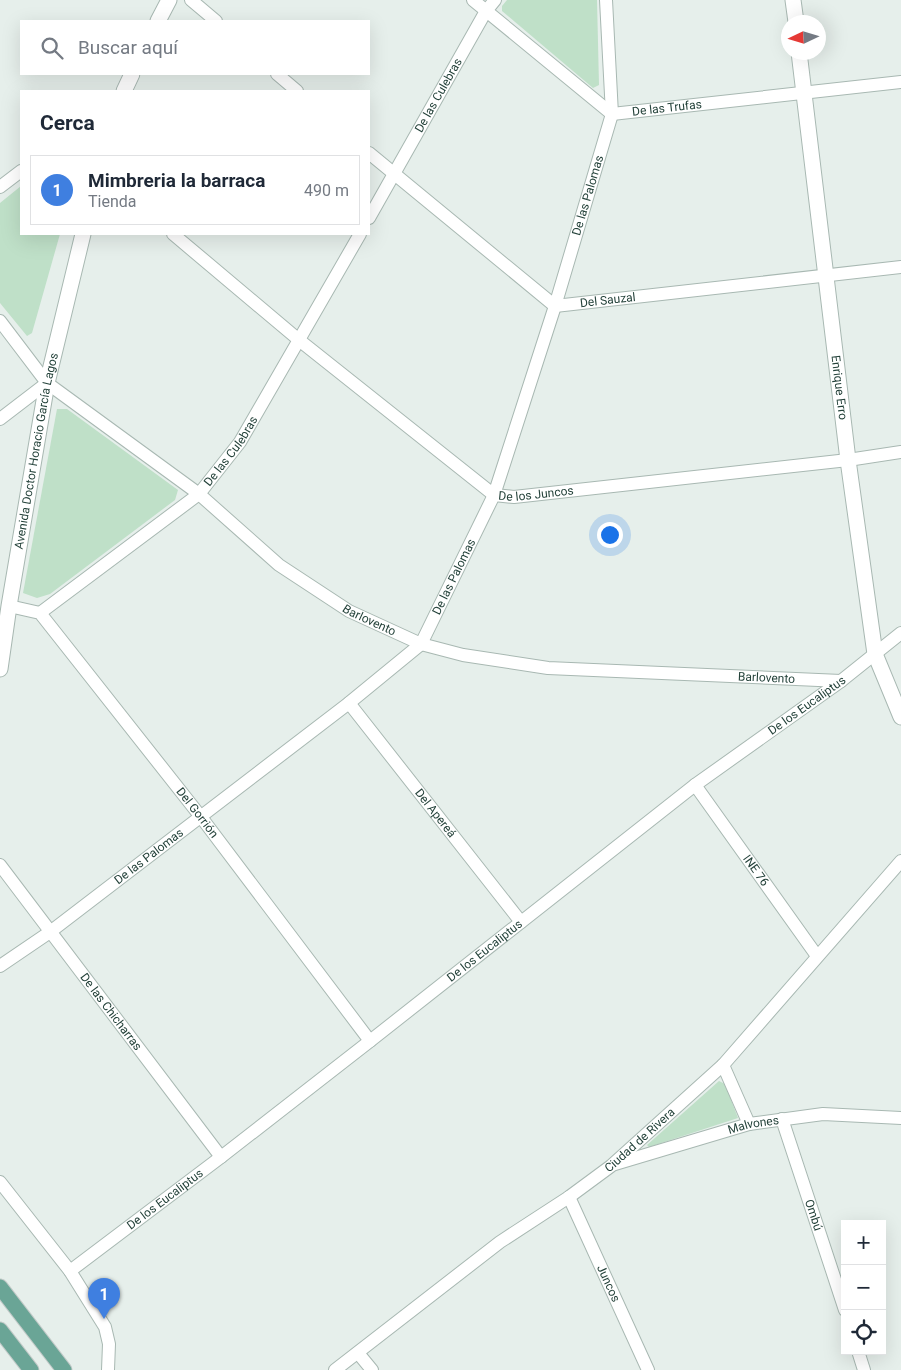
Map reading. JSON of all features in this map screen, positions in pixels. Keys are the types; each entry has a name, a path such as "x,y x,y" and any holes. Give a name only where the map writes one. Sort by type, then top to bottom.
{"main road":[{"path":"0,1287 64,1370"},
{"path":"0,1330 31,1370"}],"street":[{"path":"159,20 169,0"},
{"path":"191,0 215,20"},
{"path":"473,0 612,114"},
{"name":"De las Culebras","path":"370,216 486,11 495,0"},
{"name":"De las Palomas","path":"0,966 50,932 201,817 349,703 421,644 494,495 555,306 612,114 606,0"},
{"path":"793,0 795,15"},
{"name":"Enrique Erro","path":"800,60 825,276 874,654 901,717"},
{"path":"124,90 132,75"},
{"path":"278,75 296,90"},
{"name":"De las Trufas","path":"612,114 901,82"},
{"path":"370,154 555,306"},
{"path":"0,187 20,173"},
{"name":"Avenida Doctor Horacio García Lagos","path":"0,669 47,383 83,235"},
{"name":"De los Juncos","path":"174,235 299,340 494,495 514,497 848,460 901,452"},
{"name":"De las Culebras","path":"40,613 199,494 240,442 359,235"},
{"name":"Del Sauzal","path":"555,306 901,267"},
{"name":"Barlovento","path":"0,321 47,383 199,494 279,565 349,611 421,644 463,655 548,668 840,680"},
{"path":"0,420 47,383"},
{"path":"9,606 40,613"},
{"name":"Del Gorrión","path":"40,613 201,817 370,1041"},
{"name":"De los Eucaliptus","path":"70,1271 221,1157 695,785 840,680 901,633"},
{"name":"Del Apereá","path":"349,703 521,922"},
{"name":"INE 76","path":"695,785 817,956"},
{"name":"Ciudad de Rivera","path":"336,1370 500,1242 569,1197 611,1166 723,1065 901,861"},
{"name":"De las Chicharras","path":"0,865 221,1157"},
{"path":"723,1065 749,1124"},
{"name":"Malvones","path":"611,1166 749,1124 823,1114 901,1118"},
{"name":"Ombú","path":"782,1119 841,1298"},
{"path":"0,1182 70,1271 105,1326 109,1344 108,1370"},
{"name":"Juncos","path":"569,1197 648,1370"},
{"path":"358,1353 372,1370"},
{"path":"859,1355 864,1370"}],"green space":[{"path":"507,0 597,0 599,85 593,88 502,11 502,6"},
{"path":"20,187 20,235 60,235 32,333 27,336 0,303 0,203"},
{"path":"57,409 67,409 178,490 175,500 50,594 37,598 23,593"},
{"path":"719,1081 725,1084 738,1118 649,1147 647,1145"}],"place":[{"name":"Mimbreria la barraca","path":"104,1319"}]}
